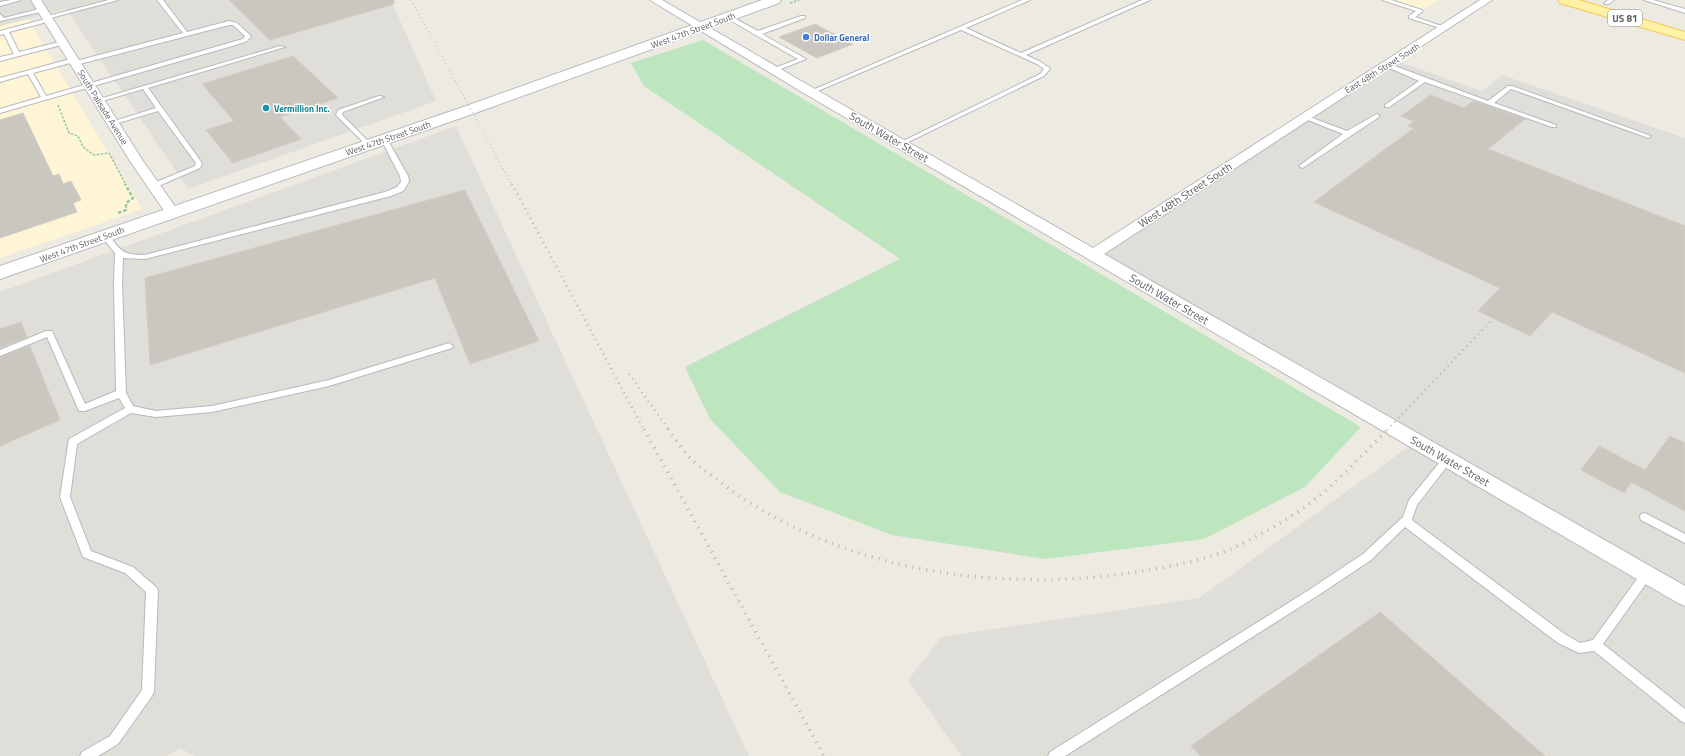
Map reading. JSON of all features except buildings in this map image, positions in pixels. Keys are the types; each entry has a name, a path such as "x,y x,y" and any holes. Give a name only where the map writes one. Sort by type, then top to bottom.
{"main road":[{"name":"US 81","path":"1565,0 1685,36"},
{"name":"US 81","path":"1605,1 1685,27"}],"street":[{"name":"South Water Street","path":"655,0 900,144 1685,597"},
{"name":"West 47th Street South","path":"0,273 376,142 774,0"},
{"name":"East 48th Street South","path":"1276,135 1487,0"},
{"name":"South Palisade Avenue","path":"44,12 113,123 172,212"},
{"name":"West 48th Street South","path":"1093,255 1276,135"}],"lane":[{"path":"0,4 18,0"},
{"path":"0,16 2,20 116,0"},
{"path":"160,0 186,34"},
{"path":"811,92 1027,0"},
{"path":"1020,55 1147,0"},
{"path":"1385,0 1420,11 1411,17 1445,28"},
{"path":"1647,0 1685,11"},
{"path":"18,55 3,32 44,12"},
{"path":"728,17 803,59 774,70"},
{"path":"758,33 803,17"},
{"path":"0,80 229,23 235,24 248,36 245,40 237,43 0,111"},
{"path":"900,144 1042,75 1047,69 1039,63 961,28"},
{"path":"0,59 63,43"},
{"path":"99,100 282,47"},
{"path":"1387,65 1421,79 1554,126"},
{"path":"30,72 45,99"},
{"path":"1387,106 1422,82 1421,79"},
{"path":"144,87 199,163 198,167 153,185"},
{"path":"1489,103 1510,88 1648,136"},
{"path":"105,236 119,253 128,258 145,257 167,253 388,194 400,189 406,182 404,176 376,142 339,115 340,111 381,97"},
{"path":"113,123 160,109"},
{"path":"1302,166 1377,116"},
{"path":"1305,117 1348,134"},
{"path":"119,253 118,285 121,393 130,409"},
{"path":"0,352 49,333 82,409 121,393"},
{"path":"86,756 114,740 148,692 152,590 129,570 88,554 65,497 72,442 130,409 156,414 212,409 329,383 449,346"},
{"path":"1054,756 1313,593 1367,557 1407,519 1413,503 1447,460"},
{"path":"1645,517 1685,539"},
{"path":"1407,519 1409,524 1562,639 1580,648 1596,645 1646,575"},
{"path":"1596,645 1685,717"}],"path":[{"path":"57,102 69,133 78,136 83,147 94,155 109,153 133,198 126,203 126,210 114,215"}],"shaded area":[{"path":"0,0 391,0 436,101 188,189 66,9 0,26"},
{"path":"1385,0 1439,0 1420,11"},
{"path":"28,19 142,209 0,258 0,26"},
{"path":"1394,60 1482,91 1502,75 1685,138 1685,756 961,756 908,680 941,637 1199,598 1415,442 1093,255"},
{"path":"456,126 749,756 195,756 180,748 167,756 0,756 0,292"}],"green space":[{"path":"703,40 1361,427 1305,487 1204,539 1045,559 892,535 780,492 710,419 685,367 900,259 644,86 631,63"}],"railway":[{"path":"411,0 512,185"},
{"path":"512,184 644,430"},
{"path":"1387,430 1492,320"},
{"path":"629,374 669,430"},
{"path":"644,429 824,756"},
{"path":"668,429 689,457 719,481 764,511 813,536 864,555 918,568 972,576 1027,580 1082,578 1136,572 1184,563 1231,549 1280,524 1314,500 1341,477 1388,429"}],"place":[{"name":"Dollar General","path":"806,37"},
{"name":"Vermillion Inc.","path":"266,108"}]}
